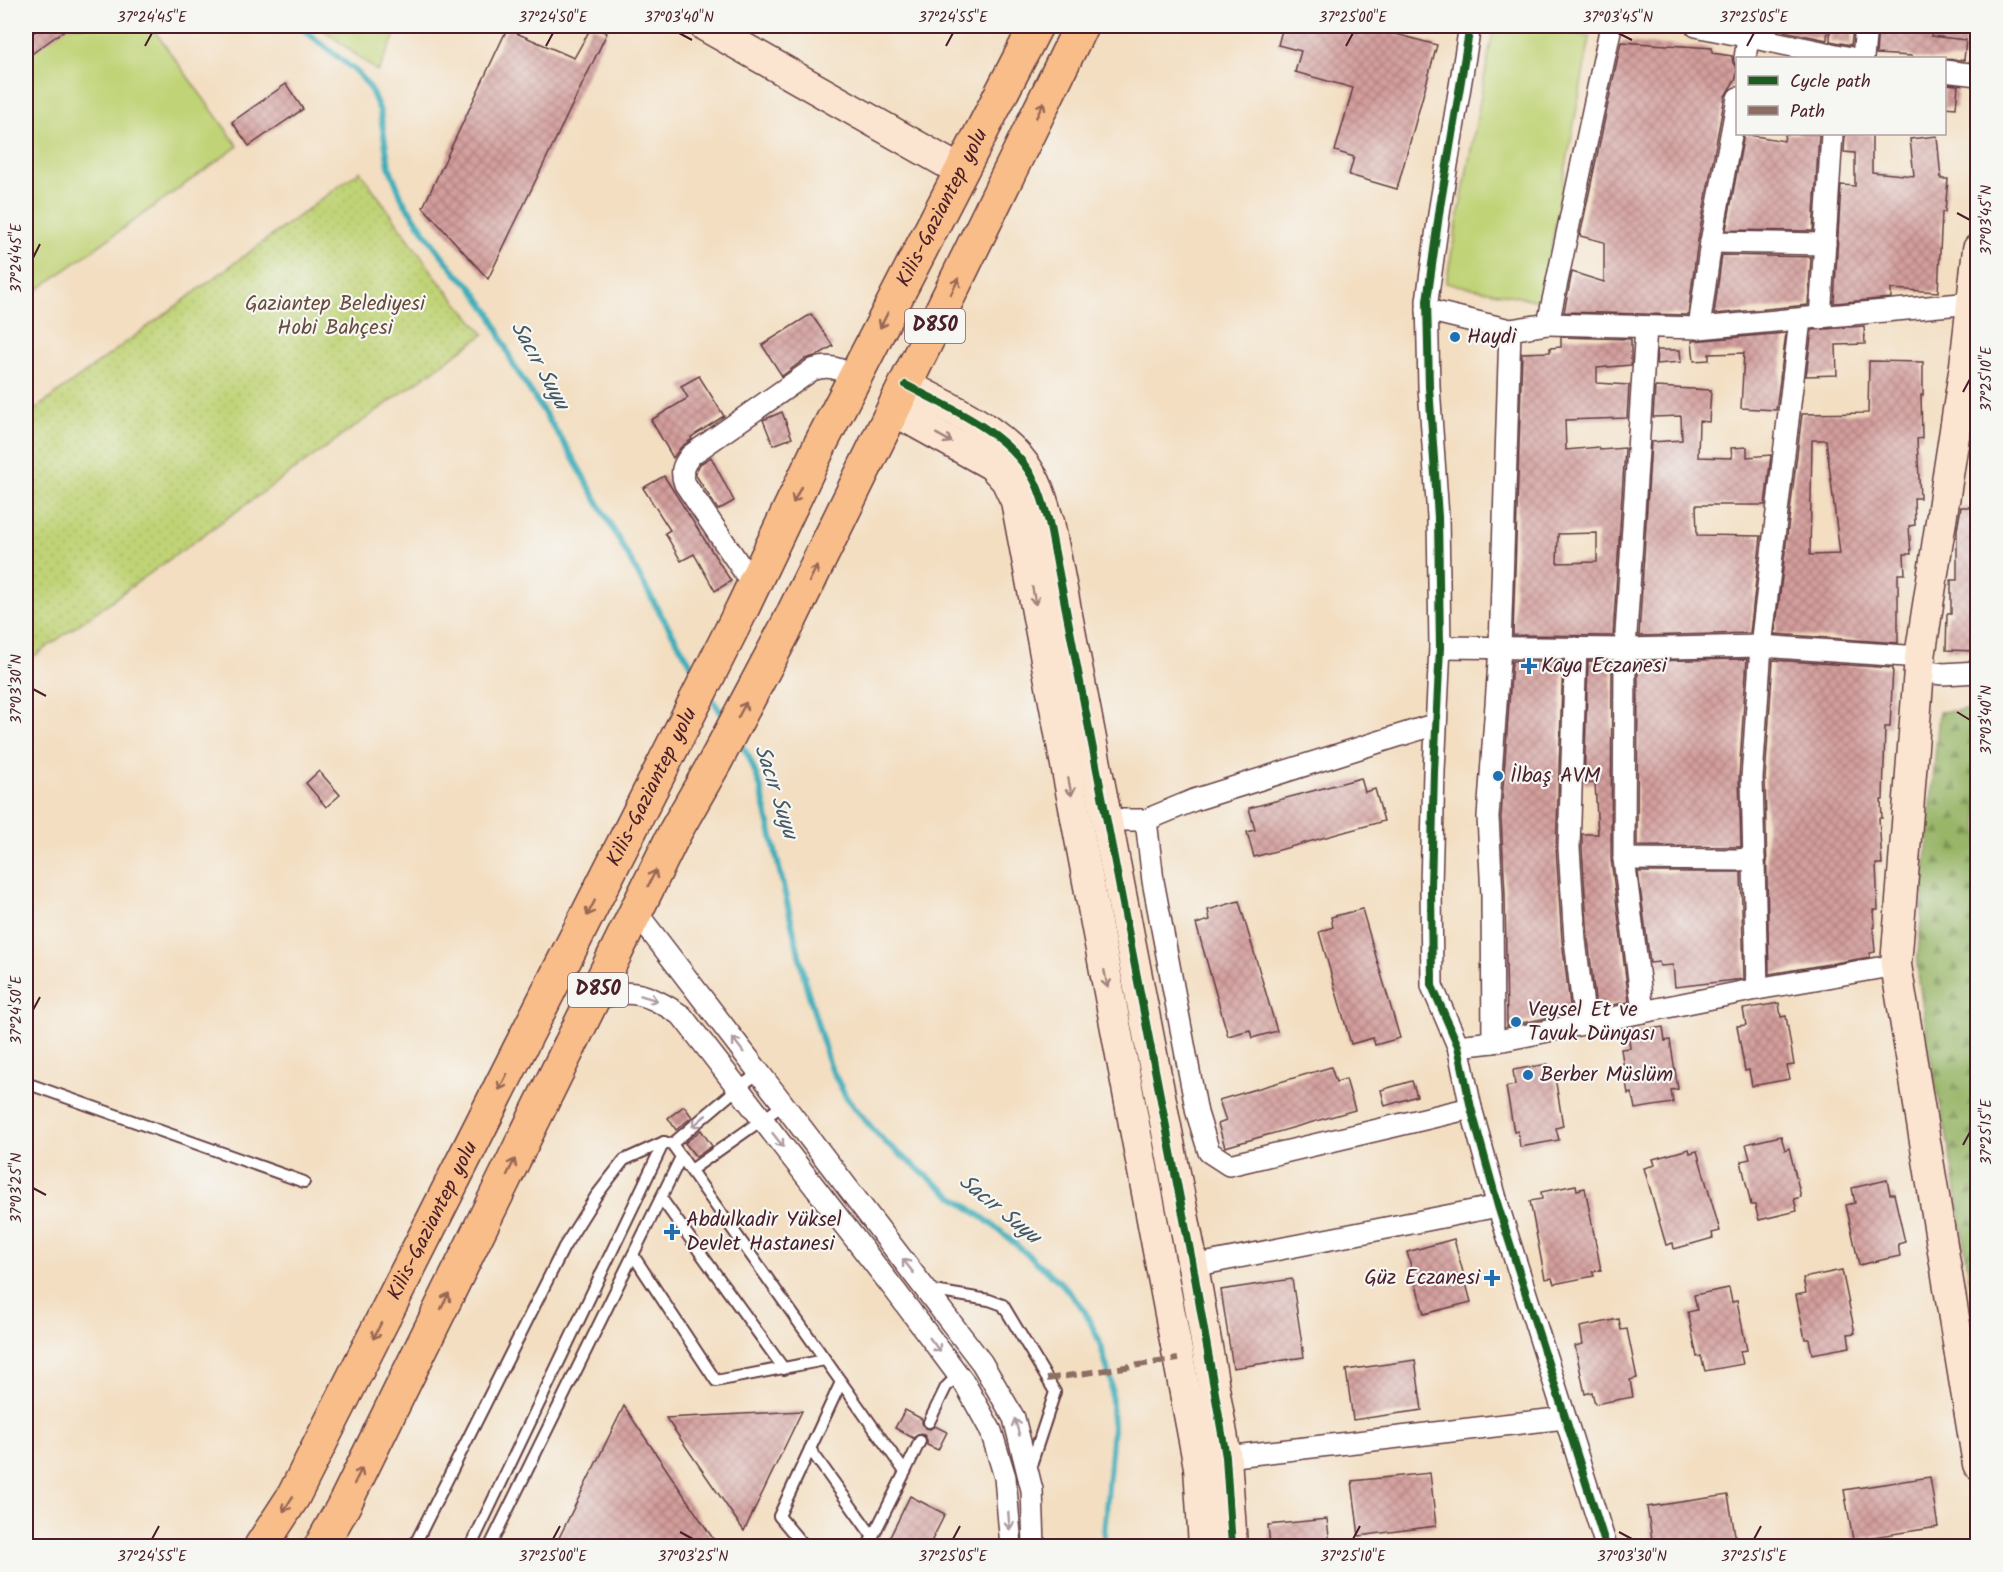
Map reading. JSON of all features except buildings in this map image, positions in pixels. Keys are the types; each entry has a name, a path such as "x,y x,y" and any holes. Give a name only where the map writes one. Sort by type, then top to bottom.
{"highway":[{"name":"Kilis-Gaziantep yolu","path":"261,1546 293,1497 674,743 855,376 1036,26"},
{"name":"Kilis-Gaziantep yolu","path":"321,1546 344,1505 675,832 787,626 1082,26"}],"street":[{"path":"705,26 961,171"},
{"path":"1470,26 1440,207 1427,310 1429,387 1438,517 1440,647 1431,874 1432,986 1458,1046 1498,1206 1606,1546"},
{"path":"1548,324 1611,26"},
{"path":"1696,26 1749,31 1841,57"},
{"path":"1863,57 1866,26"},
{"path":"1745,57 1749,31"},
{"path":"1946,71 1977,75"},
{"path":"1699,328 1711,242 1736,104"},
{"path":"1757,989 1752,778 1761,646 1810,319 1825,244 1832,135"},
{"path":"1711,242 1825,244"},
{"path":"1977,249 1972,303 1971,365 1920,664 1896,965 1977,1464"},
{"path":"1427,310 1510,330 1548,324 1699,328 1972,303"},
{"path":"1643,1012 1624,859 1625,649 1646,327"},
{"path":"1493,1042 1492,895 1488,818 1500,648 1510,330"},
{"path":"747,597 685,484 682,475 683,465 691,455 812,370 834,366 855,376"},
{"path":"900,397 970,419 1000,439 1021,460 1034,480 1049,522 1193,1266 1226,1457 1232,1546"},
{"path":"900,397 992,465 1006,480 1016,501 1199,1467 1204,1546"},
{"path":"1440,647 1625,649 1761,646 1920,664 1943,674 1977,672"},
{"path":"1576,648 1569,848 1575,940 1585,1024"},
{"path":"1107,820 1146,820 1194,800 1436,724"},
{"path":"1146,820 1153,880 1197,1113 1209,1152 1229,1165 1472,1108"},
{"path":"1624,859 1738,860 1754,858"},
{"path":"636,912 989,1375 1014,1418 1032,1490 1034,1546"},
{"path":"1458,1046 1493,1042 1757,989 1896,965"},
{"path":"593,1000 610,993 634,993 658,1000 682,1016 958,1375 991,1431 1005,1477 1011,1546"},
{"path":"1193,1266 1498,1206"},
{"path":"958,1375 963,1338"},
{"path":"958,1375 989,1375"},
{"path":"1226,1457 1565,1418"}],"lane":[{"path":"414,1546 569,1239 596,1196 624,1160 668,1143 759,1073"},
{"path":"26,1083 304,1182"},
{"path":"691,1170 783,1105"},
{"path":"668,1143 691,1170 905,1472"},
{"path":"471,1546 668,1143"},
{"path":"490,1546 681,1157"},
{"path":"661,1198 784,1368"},
{"path":"633,1255 716,1381 825,1360"},
{"path":"925,1289 989,1300 1003,1305 1055,1392 1028,1473"},
{"path":"929,1422 946,1387 958,1375"},
{"path":"804,1546 779,1515 841,1382"},
{"path":"870,1542 920,1441"},
{"path":"810,1449 870,1542"}],"green space":[{"path":"56,26 151,26 238,146 26,298 26,47"},
{"path":"319,26 399,26 378,72"},
{"path":"1494,26 1531,26 1590,37 1541,301 1446,283"},
{"name":"Gaziantep Belediyesi Hobi Bahçesi","path":"360,171 438,280 484,334 26,662 26,416"},
{"path":"1978,709 1977,1327 1949,1147 1929,1051 1917,966 1939,712"}],"waterway":[{"name":"Sacır Suyu","path":"299,26 358,73 370,88 380,111 389,166 403,201 434,245 456,273 470,285 490,313 514,366 569,451 697,674"},
{"name":"Sacır Suyu","path":"710,696 726,720"},
{"name":"Sacır Suyu","path":"739,741 749,757 760,785 806,985 830,1066 846,1097 886,1143 993,1225 1061,1283 1084,1310 1099,1340 1111,1381 1113,1428 1103,1546"}],"marked path":[{"path":"1047,1379 1178,1359"}],"cycle path":[{"path":"1470,26 1427,301 1429,387 1438,517 1440,647 1431,886 1432,986 1458,1046 1471,1108 1498,1206 1606,1546"},
{"path":"906,385 977,423 1009,447 1022,461 1036,483 1049,522 1193,1266 1226,1457 1232,1546"}],"place":[{"name":"Haydi","path":"1455,337"},
{"name":"Kaya Eczanesi","path":"1529,666"},
{"name":"İlbaş AVM","path":"1498,776"},
{"name":"Veysel Et ve Tavuk Dünyası","path":"1516,1022"},
{"name":"Berber Müslüm","path":"1528,1075"},
{"name":"Abdulkadir Yüksel Devlet Hastanesi","path":"672,1232"},
{"name":"Güz Eczanesi","path":"1492,1278"}]}
